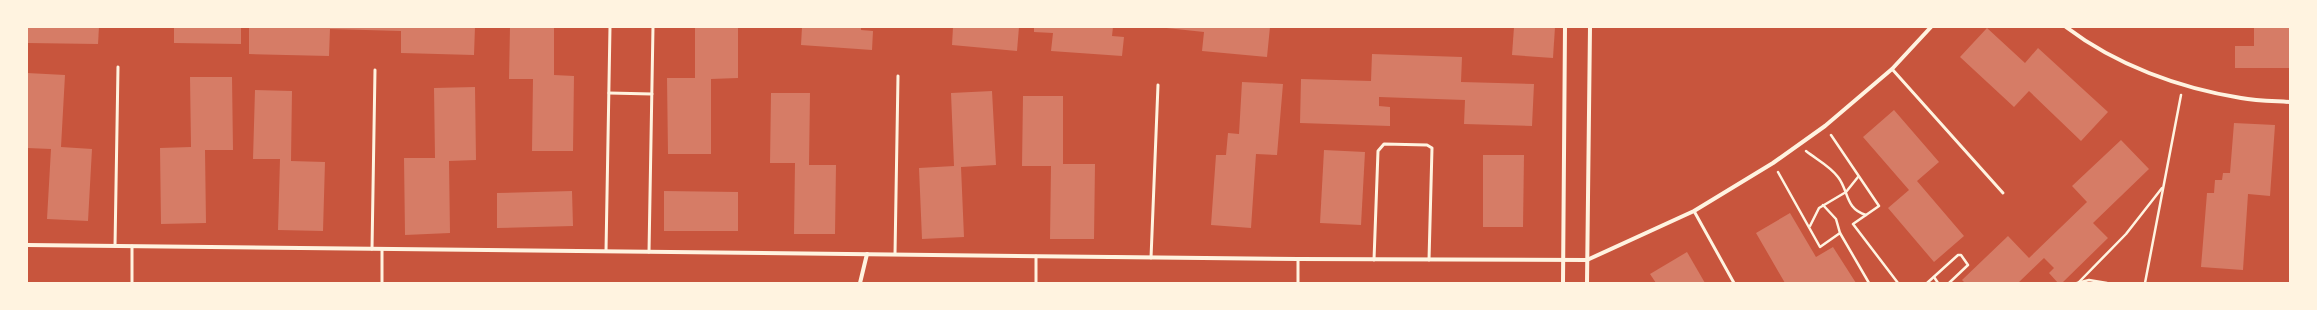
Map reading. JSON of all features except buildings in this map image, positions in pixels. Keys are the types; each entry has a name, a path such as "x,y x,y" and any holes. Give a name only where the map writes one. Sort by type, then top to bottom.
{"street":[{"path":"1563,283 1565,27"},
{"path":"1587,283 1590,27"},
{"path":"27,245 1151,258 1587,260 1694,211 1773,163 1825,126 1892,69 1931,27"},
{"path":"2066,27 2081,38 2131,66 2183,85 2242,99 2290,102"},
{"path":"860,283 868,254"}],"lane":[{"path":"606,251 610,27"},
{"path":"649,252 653,27"},
{"path":"115,246 118,67"},
{"path":"1892,69 2003,193"},
{"path":"372,249 375,70"},
{"path":"895,254 898,76"},
{"path":"1151,258 1158,85"},
{"path":"609,93 652,94"},
{"path":"1374,260 1378,151 1384,144 1427,145 1432,148 1429,260"},
{"path":"1694,211 1734,283"},
{"path":"132,246 132,283"},
{"path":"382,249 382,283"},
{"path":"1036,256 1036,283"},
{"path":"1298,259 1298,283"}],"path":[{"path":"2145,283 2183,85"},
{"path":"1825,126 1879,206 1853,224 1898,283"},
{"path":"1798,146 1837,175 1852,207 1858,212 1866,215"},
{"path":"1773,163 1820,247 1840,233"},
{"path":"1810,227 1816,211 1846,192 1858,177"},
{"path":"2078,282 2126,234 2164,186"},
{"path":"1823,206 1836,219 1840,233 1869,283"},
{"path":"1927,283 1958,255 1961,255 1968,265 1949,283"},
{"path":"1934,277 1938,283"},
{"path":"2078,282 2089,280 2107,283"}]}
